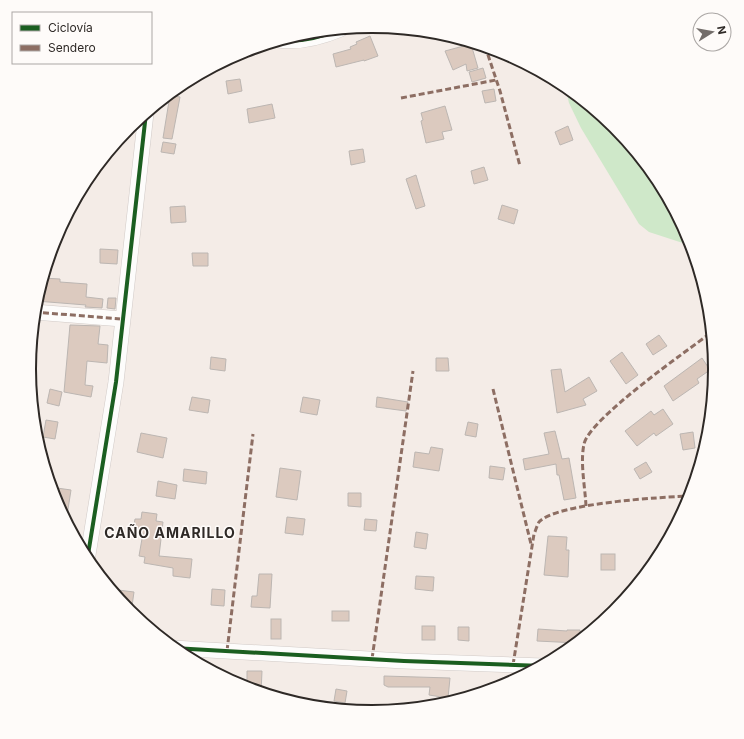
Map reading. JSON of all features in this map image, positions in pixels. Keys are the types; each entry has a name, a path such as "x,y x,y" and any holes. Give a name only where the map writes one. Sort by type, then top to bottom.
{"street":[{"path":"89,551 116,382 145,122"},
{"path":"40,313 122,319"},
{"path":"185,649 404,661 531,666"}],"green space":[{"path":"567,96 610,132 639,165 663,201 684,243 649,232 639,224 581,128 569,103"}],"building":[{"path":"370,36 378,56 364,61 336,67 333,54 351,49 350,47 357,44 356,42"},
{"path":"464,46 472,48 478,68 467,71 466,64 453,70 445,51"},
{"path":"483,68 486,78 472,82 469,72"},
{"path":"240,79 242,91 228,94 226,81"},
{"path":"494,89 496,101 485,103 482,91"},
{"path":"176,96 180,97 172,139 163,138 169,102"},
{"path":"272,104 275,118 249,123 247,109"},
{"path":"445,106 452,130 442,132 444,139 426,143 421,121 423,120 421,113"},
{"path":"568,126 573,140 560,145 555,132"},
{"path":"163,142 176,144 174,154 161,152"},
{"path":"363,149 365,162 351,165 349,151"},
{"path":"484,167 488,180 474,184 471,171"},
{"path":"416,175 425,206 416,209 406,179"},
{"path":"502,205 518,210 514,224 498,219"},
{"path":"185,206 186,222 171,223 170,207"},
{"path":"100,249 118,250 117,264 100,263"},
{"path":"192,253 208,253 208,266 193,266"},
{"path":"48,278 60,279 60,282 87,284 86,297 103,299 102,308 85,307 86,305 43,302"},
{"path":"108,298 116,298 115,309 107,308"},
{"path":"70,325 100,326 98,344 108,345 107,363 87,361 85,385 93,386 91,397 64,392"},
{"path":"659,335 667,346 653,355 646,344"},
{"path":"622,352 638,375 626,384 610,361"},
{"path":"211,357 226,359 225,371 210,369"},
{"path":"436,358 448,358 449,371 436,371"},
{"path":"702,358 708,367 708,371 697,379 699,383 673,401 664,386"},
{"path":"561,369 565,392 589,377 597,391 583,399 586,405 557,413 551,370"},
{"path":"50,389 62,392 59,406 47,403"},
{"path":"192,397 210,400 208,413 189,410"},
{"path":"303,397 320,400 317,415 300,412"},
{"path":"377,397 408,402 406,411 376,407"},
{"path":"663,409 673,424 656,436 654,433 637,446 625,431 651,411 654,415"},
{"path":"46,420 58,422 55,439 43,437"},
{"path":"468,422 478,424 476,437 465,435"},
{"path":"555,431 562,459 569,458 576,498 564,500 559,475 557,475 556,464 525,470 523,459 549,454 544,433"},
{"path":"693,432 695,448 683,450 680,434"},
{"path":"141,433 167,438 163,458 137,452"},
{"path":"431,447 443,449 439,471 413,467 415,452 429,454"},
{"path":"646,462 652,472 640,479 634,469"},
{"path":"490,466 505,468 503,480 489,478"},
{"path":"280,468 301,471 297,500 276,497"},
{"path":"184,469 207,472 206,484 183,481"},
{"path":"158,481 177,485 175,499 156,496"},
{"path":"57,488 71,490 67,512"},
{"path":"348,493 361,493 361,507 348,506"},
{"path":"142,512 157,514 156,521 163,522 159,556 192,559 190,578 173,576 173,568 144,563 145,557 139,556 143,533 133,531 135,519 141,519"},
{"path":"287,517 305,519 303,535 285,533"},
{"path":"365,519 377,520 376,531 364,530"},
{"path":"416,532 428,534 426,549 414,547"},
{"path":"548,536 567,537 566,550 569,550 568,577 544,575"},
{"path":"601,554 615,554 615,570 601,570"},
{"path":"259,574 272,574 270,608 251,607 252,596 257,596"},
{"path":"416,576 434,577 433,591 415,589"},
{"path":"212,589 225,590 224,606 211,605"},
{"path":"118,590 134,592 132,605"},
{"path":"332,611 349,611 349,621 332,621"},
{"path":"271,619 281,619 281,639 271,639"},
{"path":"422,626 435,626 435,640 422,640"},
{"path":"458,627 469,627 469,641 458,640"},
{"path":"538,629 567,631 580,630 580,634 568,643 537,641"},
{"path":"247,671 262,671 261,687 247,682"},
{"path":"384,676 450,678 447,698 429,695 430,687 388,687 384,685"},
{"path":"336,689 347,691 345,703 334,701"}],"marked path":[{"path":"488,54 500,91 520,166"},
{"path":"401,98 496,80"},
{"path":"40,313 122,319"},
{"path":"586,506 583,451 584,444 590,433 603,418 641,385 707,336"},
{"path":"372,659 413,371"},
{"path":"493,389 531,544"},
{"path":"227,651 253,434"},
{"path":"513,665 534,534 539,522 549,515 587,506 611,502 684,496"}],"cycle path":[{"path":"300,40 316,38"},
{"path":"89,551 116,382 145,122"},
{"path":"185,649 404,661 531,666"}],"district":[{"name":"CAÑO AMARILLO","path":"170,532"}]}
